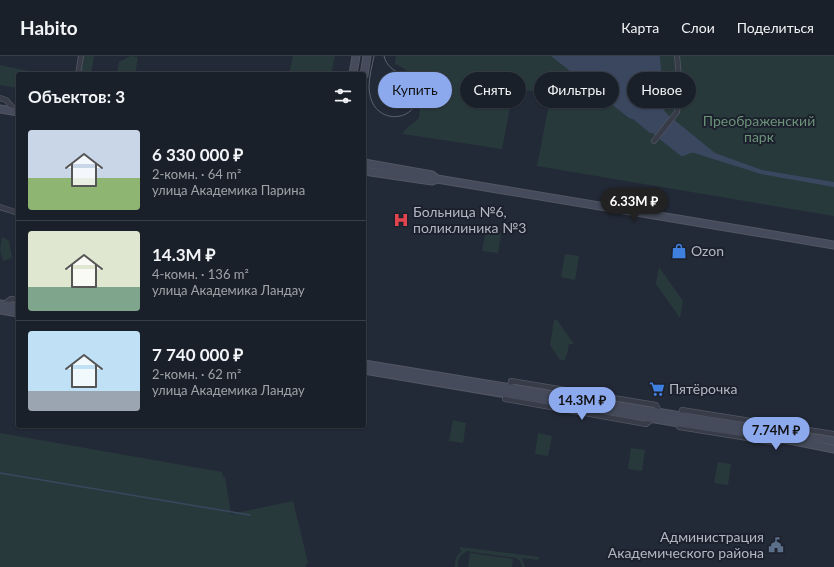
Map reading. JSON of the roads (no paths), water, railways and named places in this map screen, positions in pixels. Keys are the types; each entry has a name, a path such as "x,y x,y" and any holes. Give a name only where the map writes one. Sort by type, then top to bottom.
{"street":[{"path":"78,72 81,56"},
{"path":"353,72 356,56"},
{"path":"364,72 367,56"},
{"path":"654,141 678,112 680,87 677,56"},
{"path":"0,98 6,100 16,112"},
{"path":"0,109 16,112"},
{"path":"366,163 432,175 437,179"},
{"path":"366,171 432,181 437,179 834,245"},
{"path":"0,207 16,212"},
{"path":"1,306 11,299 16,300"},
{"path":"1,306 16,307"},
{"path":"1,306 16,312"},
{"path":"366,364 654,418 784,439 834,449"},
{"path":"366,370 660,412 693,430 778,443 784,439"},
{"path":"680,422 682,410 834,434"},
{"path":"680,422 834,441"}],"water":[{"path":"551,56 660,56 661,72 627,72 627,108 664,108 667,114 715,153 762,170 834,182 834,187 761,174 694,153 681,156 616,108 619,108 619,72 571,72"}],"waterway":[{"path":"0,473 250,515"}],"tram line":[{"path":"374,56 369,83 372,101 378,110 386,115 396,117 405,114 412,109 416,101 416,90 414,84 410,80 391,68 384,56"}],"place":[{"name":"Больница №6, поликлиника №3","path":"401,220"},
{"name":"Ozon","path":"679,251"},
{"name":"Пятёрочка","path":"657,389"},
{"name":"Администрация Академического района","path":"776,545"}],"park label":[{"name":"Преображенский парк","path":"759,130"}]}
